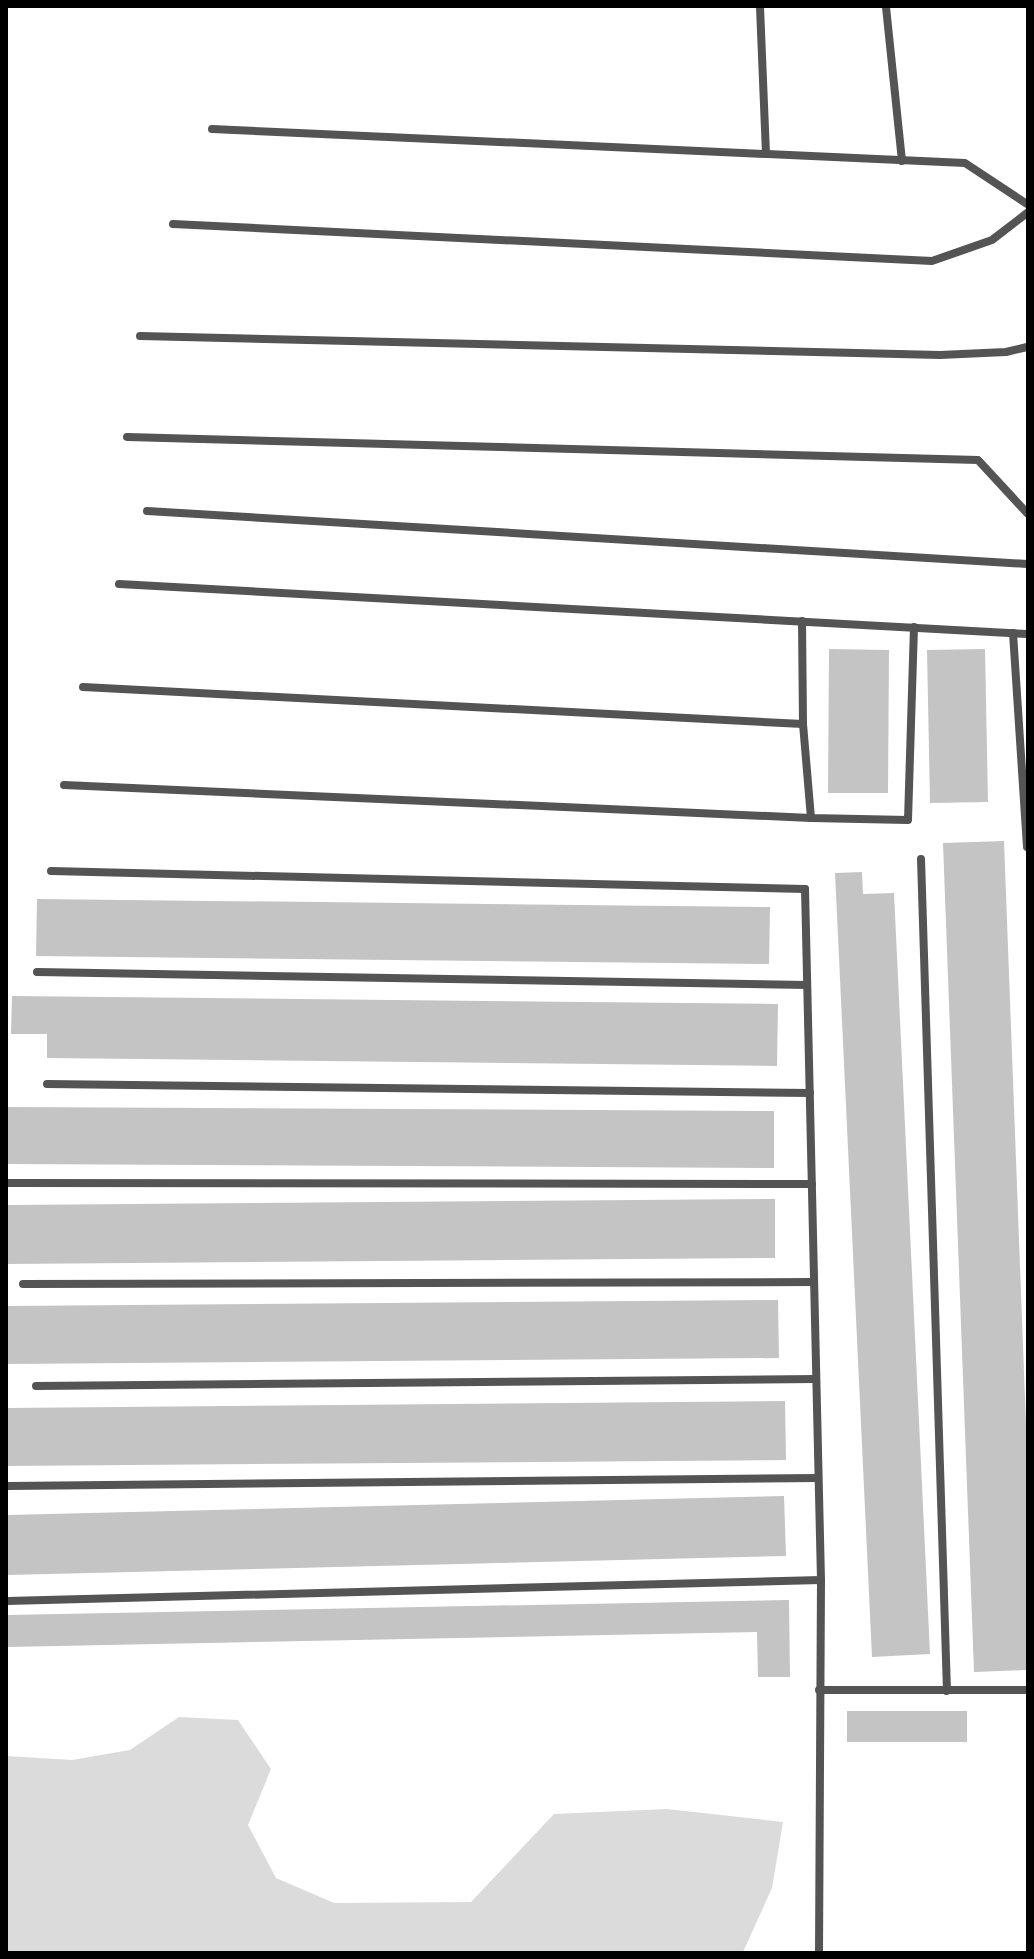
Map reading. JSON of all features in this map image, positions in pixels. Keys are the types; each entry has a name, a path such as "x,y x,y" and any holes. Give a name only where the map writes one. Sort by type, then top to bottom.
{"street":[{"path":"760,7 766,154"},
{"path":"886,7 902,161"},
{"path":"212,129 965,163 1027,204"},
{"path":"173,224 932,261 992,240 1027,212"},
{"path":"140,336 940,355 1006,352 1027,347"},
{"path":"126,437 978,460 1027,513"},
{"path":"148,512 1027,564"},
{"path":"119,584 1027,634"},
{"path":"802,621 803,724 811,818"},
{"path":"64,785 811,818 908,820 914,627"},
{"path":"1013,633 1027,847"},
{"path":"83,687 803,724"},
{"path":"921,859 947,1691"},
{"path":"51,871 805,889 821,1580 819,1690 819,1952"},
{"path":"37,972 807,985"},
{"path":"47,1084 810,1093"},
{"path":"7,1183 812,1184"},
{"path":"23,1284 814,1282"},
{"path":"36,1386 816,1379"},
{"path":"8,1486 818,1478"},
{"path":"7,1601 821,1580"},
{"path":"819,1690 1027,1690"}],"shaded area":[{"path":"179,1717 238,1720 271,1769 248,1825 276,1878 334,1903 471,1902 554,1814 667,1809 783,1822 772,1888 743,1952 7,1952 7,1756 72,1760 130,1750"}],"building":[{"path":"829,649 889,650 888,793 828,793"},
{"path":"985,649 988,802 930,803 927,650"},
{"path":"1004,841 1027,1452 1027,1670 974,1672 943,843"},
{"path":"862,872 863,894 894,893 930,1654 872,1657 835,873"},
{"path":"37,899 770,907 769,964 36,956"},
{"path":"12,996 778,1004 777,1066 47,1058 47,1034 11,1034"},
{"path":"7,1107 774,1111 774,1168 7,1164"},
{"path":"775,1199 775,1258 7,1264 7,1205"},
{"path":"778,1300 779,1358 7,1364 7,1306"},
{"path":"785,1401 786,1460 7,1466 7,1408"},
{"path":"784,1496 786,1556 7,1575 7,1515"},
{"path":"789,1600 790,1677 758,1677 757,1632 7,1647 7,1615"},
{"path":"847,1711 967,1711 967,1742 847,1742"}]}
